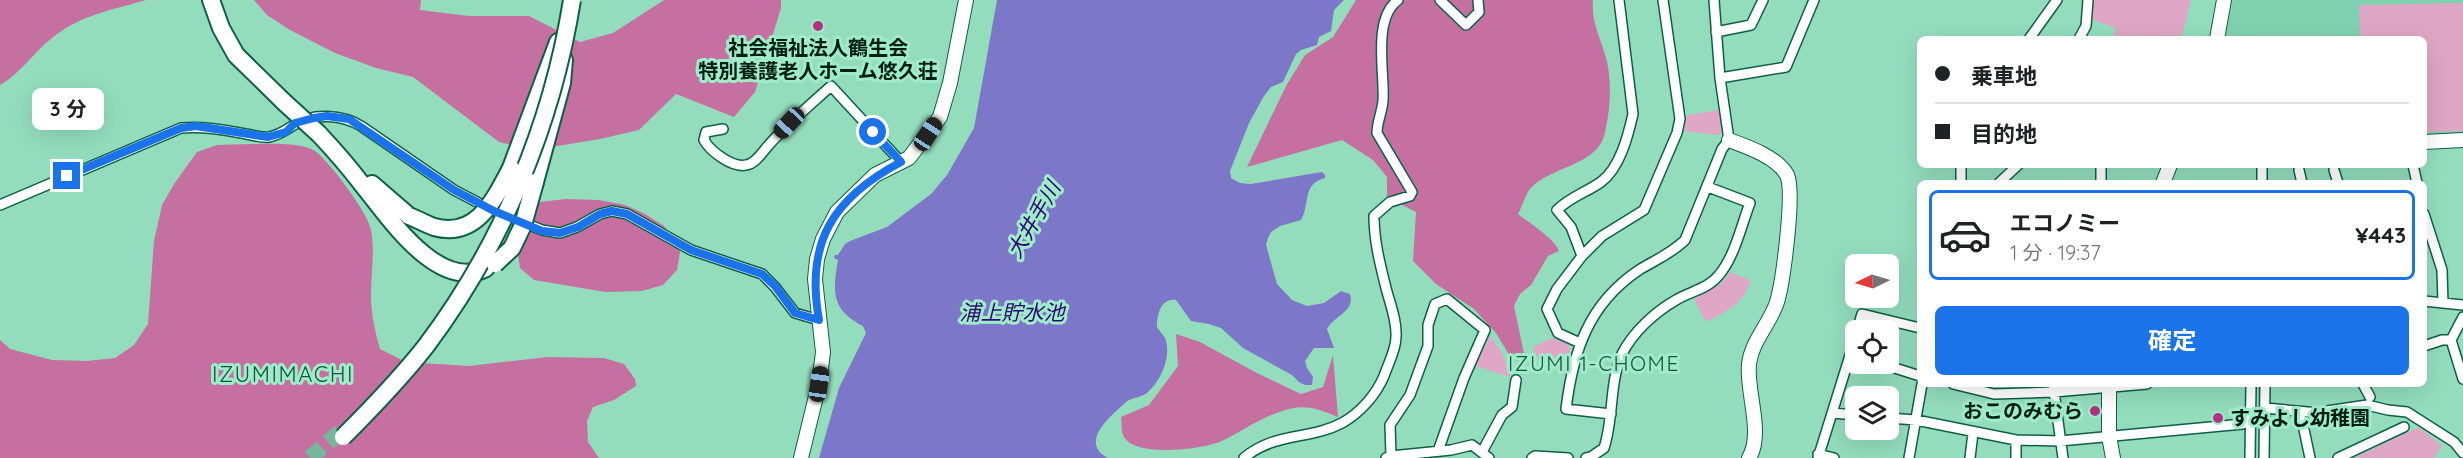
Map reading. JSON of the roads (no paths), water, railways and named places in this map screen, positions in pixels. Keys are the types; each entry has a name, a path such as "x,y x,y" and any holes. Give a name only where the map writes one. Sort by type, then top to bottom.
{"highway":[{"path":"211,0 221,28 236,54 324,140 409,216 435,227 455,228 472,223 487,211 511,168 562,38"},
{"path":"324,140 393,223 421,253 436,264 466,273 481,271 495,264 512,248 522,225 535,182 562,83 562,38 567,0"},
{"path":"342,435 420,343 454,296 480,250 524,158 539,116 572,0"}],"street":[{"path":"801,458 824,351 815,270 830,225 837,212 875,175 909,158 940,117 950,83 966,0"},
{"path":"1244,458 1270,442 1342,423 1372,397 1380,385 1391,357 1396,338 1394,315 1374,238 1374,216 1390,202 1410,196 1412,192 1377,133 1383,104 1384,74 1381,42 1386,16 1398,0"},
{"path":"1440,0 1466,25 1479,12 1478,0"},
{"path":"1582,256 1571,227 1557,210 1564,202 1601,182 1613,171 1630,128 1633,114 1619,0"},
{"path":"1580,343 1558,333 1547,309 1557,290 1582,256 1602,236 1644,210 1677,133 1680,119 1664,0"},
{"path":"1611,414 1566,409 1570,375 1580,343 1594,316 1622,283 1675,250 1685,240 1722,149 1729,140 1720,78 1714,0"},
{"path":"1716,32 1751,25 1763,0"},
{"path":"1720,78 1786,67 1814,0"},
{"path":"2032,36 2056,0"},
{"path":"2081,36 2086,26 2088,0"},
{"path":"2218,36 2224,0"},
{"path":"723,129 706,132 704,140 708,147 736,165 746,165 756,160 789,123 831,86 901,162"},
{"path":"0,205 181,128 196,126 268,137 286,132 295,123 327,116 339,117 355,123 454,190 494,211 542,231 560,233 578,227 600,214 612,211 627,214 691,250 762,274 775,286 795,313 819,320"},
{"path":"1729,140 1776,162 1786,175 1791,196 1777,303 1755,343 1749,362 1755,435 1755,445 1749,458"},
{"path":"2427,142 2463,140"},
{"path":"2002,180 2015,168"},
{"path":"2299,170 2301,180"},
{"path":"2334,170 2337,180"},
{"path":"1586,458 1604,448 1611,414 1615,375 1623,354 1637,332 1677,299 1708,285 1719,275 1726,264 1750,204 1708,187"},
{"path":"2427,223 2442,270 2443,303"},
{"path":"1438,451 1464,378 1485,330 1447,299 1435,304 1428,325 1428,346 1410,395 1390,425 1389,457 1438,451 1472,445 1486,455 1503,415 1512,407 1516,380"},
{"path":"2427,301 2463,305"},
{"path":"1860,320 1862,314 1887,320"},
{"path":"2463,317 2451,340 2463,379"},
{"path":"1899,323 1917,327"},
{"path":"2427,345 2442,340 2451,340"},
{"path":"1899,369 1917,375"},
{"path":"1834,458 1818,456 1846,374"},
{"path":"1909,458 1922,387"},
{"path":"1965,387 1994,394 2081,387"},
{"path":"2109,387 2109,436 2113,458"},
{"path":"2250,458 2247,424 2251,387"},
{"path":"2264,458 2265,387"},
{"path":"2365,387 2370,397"},
{"path":"2053,388 2063,458"},
{"path":"2265,408 2323,412 2367,405 2407,412 2454,442 2463,453"},
{"path":"1832,414 1845,415"},
{"path":"1899,419 1916,420 2016,440 2060,441 2247,424 2264,425"},
{"path":"2302,420 2310,458"},
{"path":"2338,458 2404,427"},
{"path":"1970,458 1973,433"},
{"path":"2016,440 2016,458"},
{"path":"1532,458 1535,456 1568,458"}],"water":[{"name":"浦上貯水池","path":"997,0 1344,0 1334,10 1331,31 1319,37 1317,45 1296,54 1283,82 1271,87 1264,96 1249,123 1230,171 1231,178 1240,183 1251,184 1322,172 1325,175 1325,178 1313,185 1310,190 1301,220 1280,226 1271,232 1266,245 1277,284 1292,300 1307,306 1324,303 1341,291 1350,294 1350,305 1327,329 1334,348 1314,348 1305,361 1313,377 1312,385 1299,382 1292,375 1243,348 1221,328 1191,321 1176,300 1171,300 1163,304 1157,322 1157,327 1167,345 1164,368 1157,382 1147,393 1126,402 1100,429 1096,444 1100,452 1108,458 819,458 839,388 866,333 863,326 845,314 840,307 835,291 838,260 834,258 835,255 838,255 845,244 850,241 887,227 931,194 947,175 974,128"}],"tunnel":[{"path":"310,458 340,432"}],"place":[{"name":"社会福祉法人鶴生会 特別養護老人ホーム悠久荘","path":"818,26"},
{"name":"おこのみむら","path":"2095,411"},
{"name":"すみよし幼稚園","path":"2218,418"}],"district":[{"name":"IZUMI 1-CHOME","path":"1594,364"},
{"name":"IZUMIMACHI","path":"283,374"}],"water label":[{"name":"大井手川","path":"1034,220"}]}
